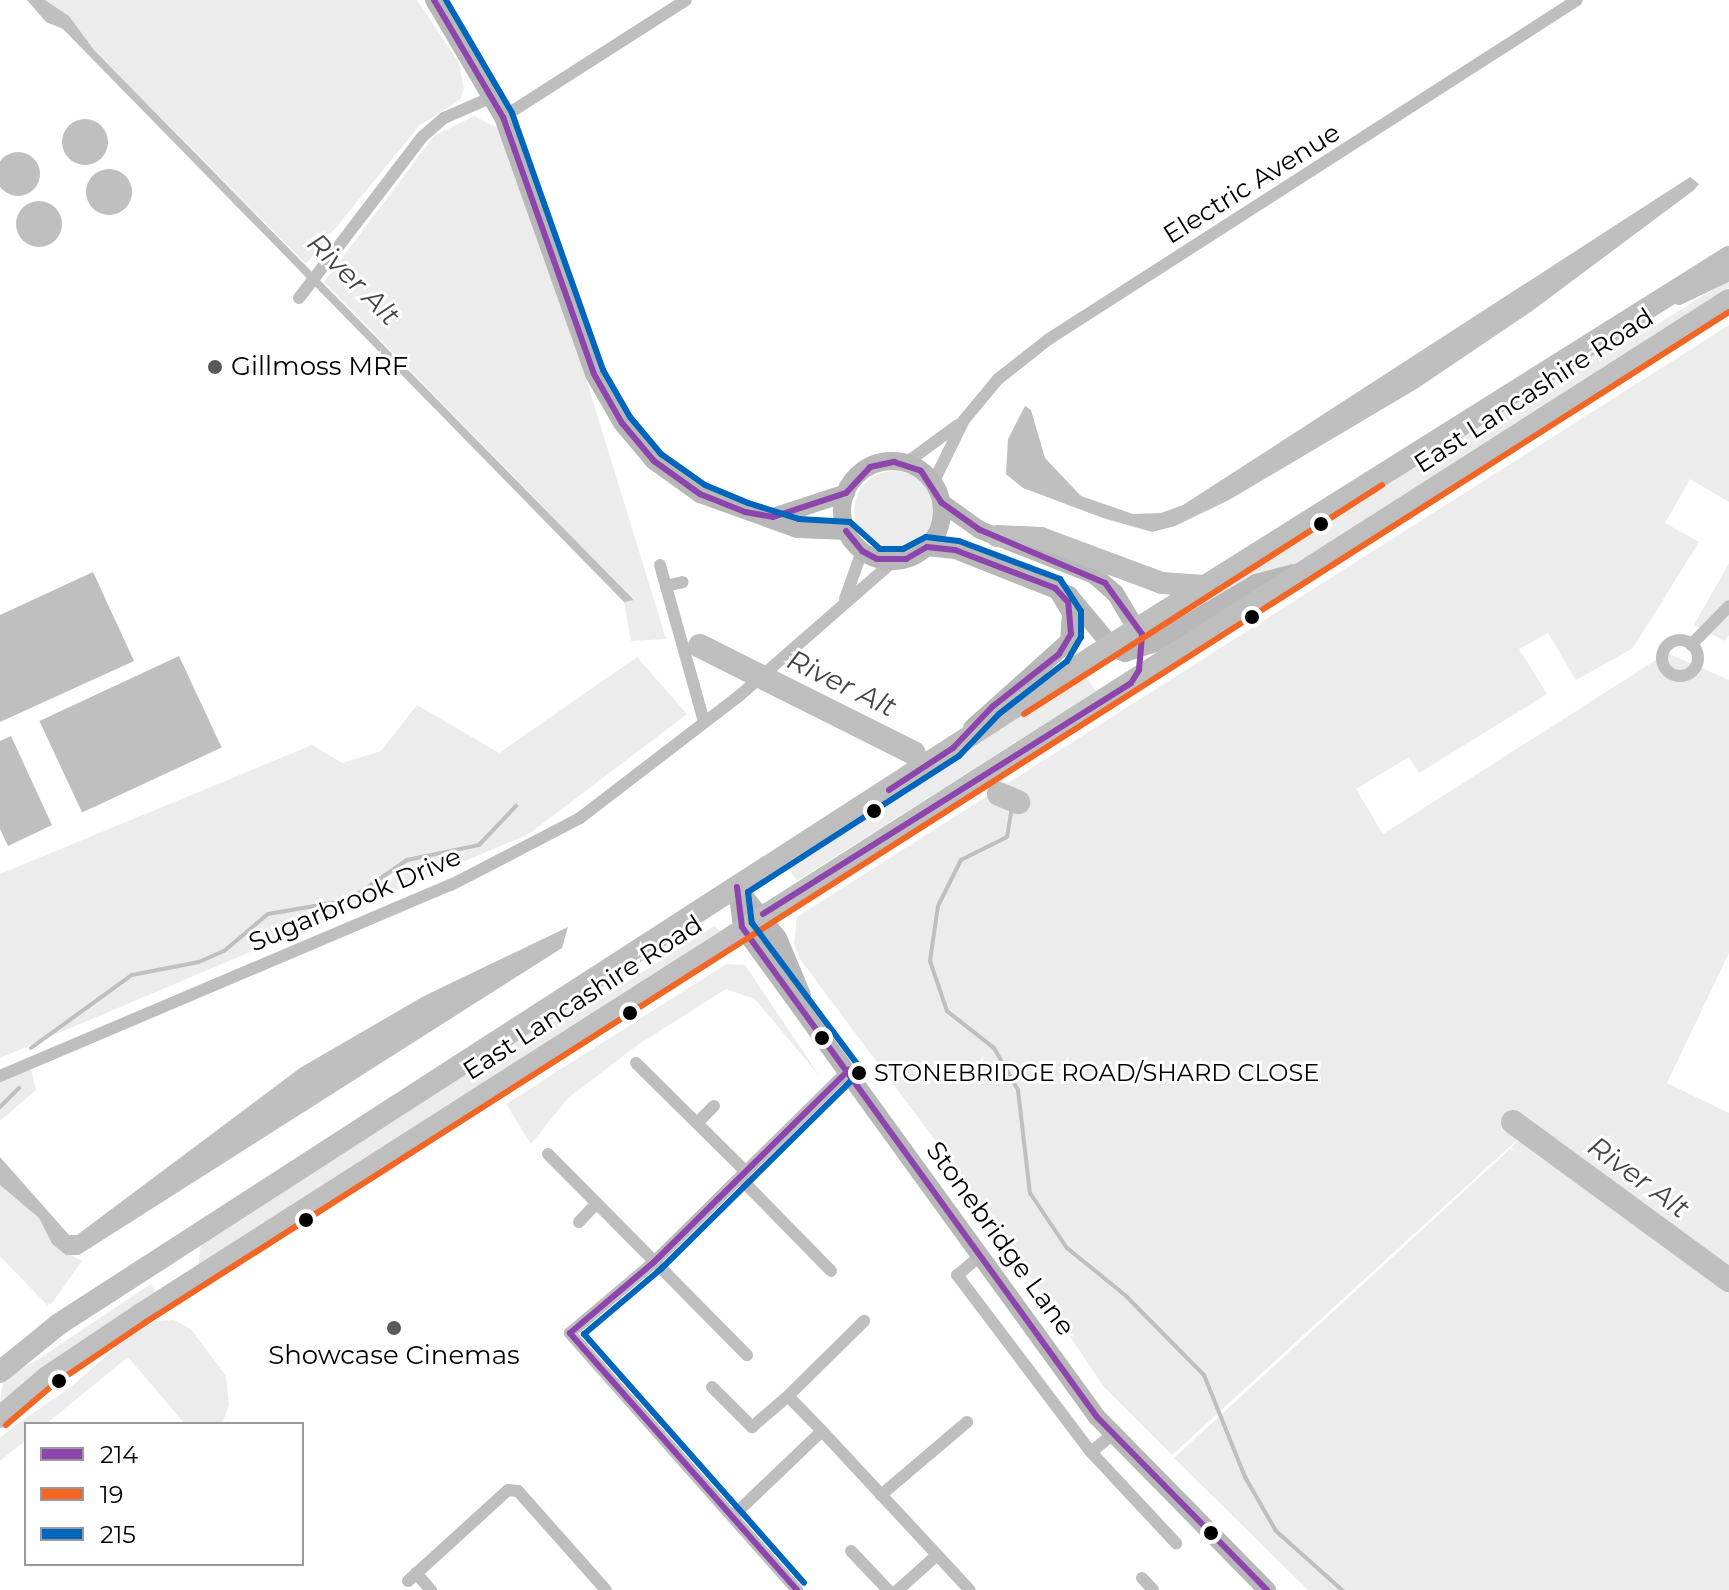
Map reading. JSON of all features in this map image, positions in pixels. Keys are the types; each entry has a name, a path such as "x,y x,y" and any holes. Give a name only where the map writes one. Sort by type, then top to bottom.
{"highway":[{"name":"East Lancashire Road","path":"0,1372 59,1324 1111,645 1141,638 1204,586 1729,257"},
{"name":"East Lancashire Road","path":"0,1417 47,1377 141,1314 742,927 1131,683 1729,300"},
{"path":"997,536 1041,538 1162,583 1204,586"}],"street":[{"path":"434,0 503,117 594,374 622,423 654,461 700,494 773,517 797,529 846,531"},
{"path":"503,117 686,0"},
{"name":"Electric Avenue","path":"933,483 964,420 998,379 1049,339 1577,0"},
{"path":"299,298 422,137 444,118 492,97"},
{"path":"1611,331 1729,275"},
{"name":"Electric Avenue","path":"906,463 964,420"},
{"path":"773,517 846,493 870,467 906,463 933,483 942,503 967,524 1094,575 1115,593 1141,638 1131,683"},
{"path":"846,493 846,531 862,551 894,561 927,547 955,550 1055,588 1085,608 1111,645"},
{"path":"927,547 937,534 942,503"},
{"path":"845,599 862,551"},
{"name":"Sugarbrook Drive","path":"0,1076 451,885 580,818 704,722 845,599 894,561"},
{"path":"660,565 704,722"},
{"path":"1141,638 1256,583 1308,569"},
{"path":"666,586 683,582"},
{"path":"953,748 1069,641 1071,613 1055,588"},
{"path":"1691,645 1729,606"},
{"path":"737,887 763,914 814,1023"},
{"name":"Stonebridge Lane","path":"737,887 742,927 1112,1435 1267,1590"},
{"path":"636,1063 697,1123 831,1271"},
{"path":"797,1590 570,1333 654,1262 849,1070"},
{"path":"697,1123 714,1106"},
{"path":"548,1154 747,1355"},
{"path":"579,1222 597,1203"},
{"path":"980,1256 957,1275 1091,1452 1176,1543"},
{"path":"712,1387 752,1427 864,1321"},
{"path":"788,1396 970,1590"},
{"path":"881,1495 967,1422"},
{"path":"733,1516 822,1431"},
{"path":"1091,1452 1112,1435"},
{"path":"431,1590 412,1577 508,1490 518,1491 606,1590"},
{"path":"851,1551 888,1590"},
{"path":"898,1590 937,1555"},
{"path":"1142,1578 1153,1590"}],"shaded area":[{"path":"27,0 45,0 69,16 94,50 634,600 624,602 63,29 46,22"},
{"path":"45,0 417,0 459,63 464,89 460,100 420,125 306,264 94,50 69,16"},
{"path":"474,116 498,128 564,307 666,639 631,641 624,602 633,599 324,282 434,136"},
{"path":"85,119 94,120 101,126 107,133 107,151 101,158 94,164 85,165 76,164 69,158 63,151 62,142 63,133 69,126 76,120"},
{"path":"18,152 34,158 40,174 34,190 18,196 2,190 -1,164 2,158"},
{"path":"109,169 125,176 132,192 125,208 109,215 93,208 86,192 93,176"},
{"path":"1690,177 1699,184 1694,190 1532,311 1418,388 1229,500 1175,526 1152,532 1103,518 1023,488 1006,474 1008,439 1025,406 1031,410 1045,458 1081,496 1133,514 1161,513 1183,505"},
{"path":"39,201 48,202 55,208 61,215 61,233 55,240 48,246 39,247 30,246 23,240 17,233 16,224 17,215 23,208 30,202"},
{"path":"1729,280 1729,288 1299,563 1184,619 1181,614 1617,339 1654,326"},
{"path":"1729,325 1729,502 1690,479 1665,523 1699,542 1633,648 1576,680 1548,633 1519,649 1547,694 1419,773 1409,757 1356,789 1383,834 1667,653 1729,680 1729,953 1667,1083 1729,1113 1729,1590 1308,1590 1174,1458 1510,1149 1518,1154 1511,1148 1529,1129 1172,1455 1104,1387 964,1179 800,959 794,944 797,917"},
{"path":"894,471 909,474 922,483 931,496 934,511 931,526 922,539 909,548 894,551 879,548 866,539 857,526 854,511 857,496 866,483 879,474"},
{"path":"1729,563 1729,635 1725,641 1694,625"},
{"path":"93,572 134,661 0,722 0,615"},
{"path":"179,656 222,748 82,813 39,721"},
{"path":"637,657 687,714 529,834 0,1058 0,874 312,745 342,763 381,751 417,705 499,753"},
{"path":"1085,674 1096,691 797,881 788,868"},
{"path":"11,736 52,825 8,846 0,829 0,741"},
{"path":"714,926 720,931 198,1266 201,1244 535,1030 607,995"},
{"path":"568,927 562,948 79,1255 66,1255 52,1244 39,1218 0,1185 0,1157 69,1235 77,1235 300,1068 424,996"},
{"path":"726,964 745,965 821,1078 755,999 726,989 639,1044 568,1098 531,1144 506,1104"},
{"path":"31,1069 36,1090 0,1121 0,1081"},
{"path":"0,1185 39,1218 52,1245 82,1261 52,1303 47,1305 0,1256"},
{"path":"151,1284 156,1293 0,1401 4,1375 34,1362"},
{"path":"174,1320 191,1329 226,1376 229,1405 223,1422 183,1422 128,1357 48,1422 24,1422 24,1442 0,1461 0,1438 71,1387 131,1334 154,1321"}],"waterway":[{"name":"River Alt","path":"700,646 914,753"},
{"name":"River Alt","path":"999,794 1018,802"},
{"path":"1013,800 1007,837 961,860 938,906 930,961 947,1011 994,1048 1018,1090 1030,1193 1067,1248 1125,1295 1204,1375 1245,1477 1276,1531 1342,1590"},
{"path":"31,1048 132,975 199,962 224,951 268,914 349,900 407,860 479,845 516,806"},
{"path":"0,1107 19,1088"},
{"name":"River Alt","path":"1513,1122 1729,1280"}],"transit line":[{"name":"214","path":"434,0 503,117 594,374 622,423 654,461 700,494 745,512 773,517 846,493"},
{"name":"215","path":"446,0 512,113 603,370 630,417 661,454 705,485 748,503 799,519 850,522 880,549 903,549 926,537 959,541 1060,579 1081,611 1081,637 1067,661 999,714 959,756 748,892 752,923 857,1064 859,1073 661,1269 584,1334 804,1583"},
{"name":"19","path":"6,1425 53,1385 146,1322 1729,312"},
{"name":"214","path":"846,493 870,467 894,462 921,471 942,503"},
{"name":"19","path":"1024,714 1382,485"},
{"name":"214","path":"763,914 1131,683 1139,670 1142,634 1105,583 980,530 942,503"},
{"name":"214","path":"846,531 862,551 877,559 906,559 927,547"},
{"name":"214","path":"889,790 953,748 992,707 1059,654 1071,634 1068,602 1055,588 955,550 927,547"},
{"name":"214","path":"737,887 742,927 1097,1417 1267,1590"},
{"name":"214","path":"797,1590 570,1333 654,1262 849,1070"}],"place":[{"name":"Gillmoss MRF","path":"215,367"},
{"name":"STONEBRIDGE ROAD/SHARD CLOSE","path":"859,1073"},
{"name":"Showcase Cinemas","path":"394,1328"}]}
